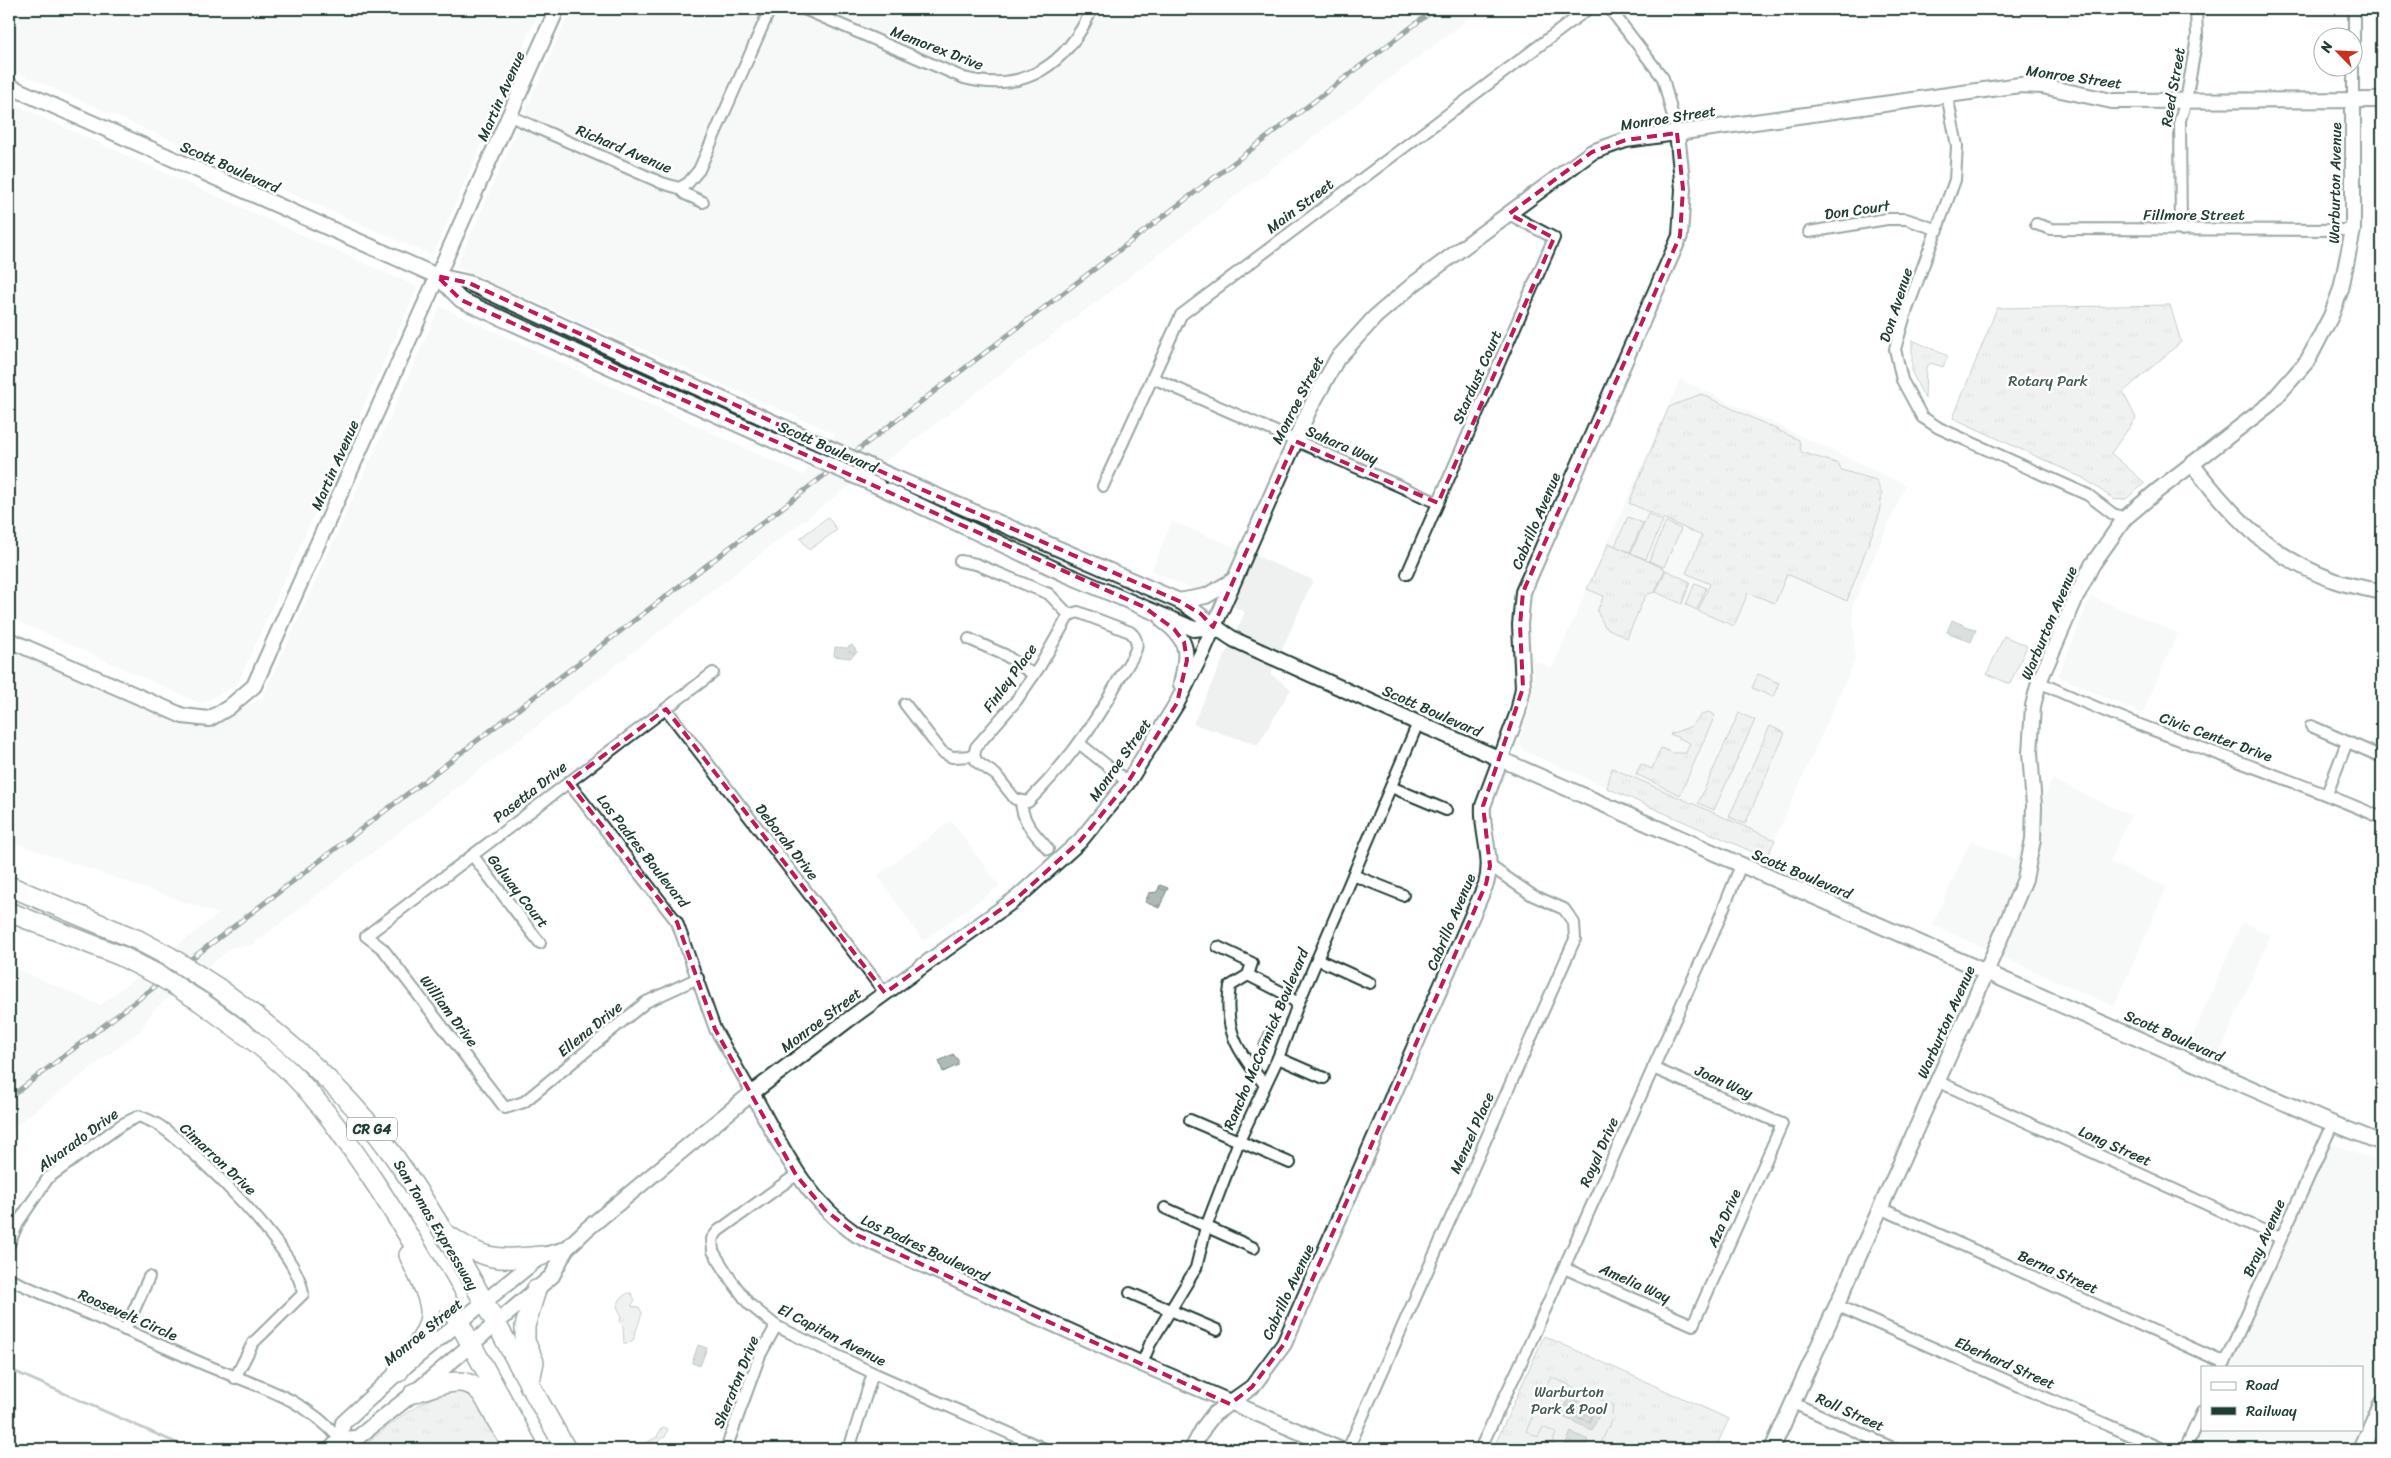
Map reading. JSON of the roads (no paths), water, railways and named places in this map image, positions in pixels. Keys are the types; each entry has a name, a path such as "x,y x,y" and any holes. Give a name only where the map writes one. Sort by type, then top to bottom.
{"highway":[{"name":"San Tomas Expressway","path":"9,886 138,940 170,957 218,988 264,1022 306,1058 352,1106 392,1154 443,1231 566,1449"},
{"name":"San Tomas Expressway","path":"9,912 121,956 158,975 250,1037 293,1074 329,1116 385,1198 473,1344 529,1449"},
{"path":"385,1198 430,1308 430,1316 424,1332 398,1372"},
{"path":"443,1231 464,1246 486,1257 511,1259 541,1256"},
{"path":"529,1385 534,1362 525,1341 525,1326 536,1290"},
{"path":"414,1393 454,1381 464,1381 476,1386 482,1392 509,1439 518,1449"}],"main road":[{"name":"Martin Avenue","path":"9,640 183,716 209,719 228,708 254,686 557,9"},
{"name":"Monroe Street","path":"335,1444 357,1438 473,1344 552,1276 566,1249 587,1229 752,1093 884,993 1018,897 1080,841 1128,782 1177,703 1324,380 1354,338 1415,283 1592,152 1626,140 2020,85 2042,86 2112,101 2382,100"},
{"name":"Scott Boulevard","path":"9,86 438,276 469,283 891,476 1178,601 1201,614 1213,627 1256,650 1418,723 2382,1143"},
{"name":"Warburton Avenue","path":"1772,1449 2025,880 2032,848 2034,806 2030,753 2031,727 2039,682 2092,565 2125,518 2265,409 2308,360 2321,339 2339,296 2353,230 2353,100"},
{"name":"Cabrillo Avenue","path":"1192,1449 1204,1426 1214,1414 1252,1387 1284,1344 1486,884 1490,866 1482,818 1483,806 1518,712 1523,688 1520,625 1524,592 1680,236 1683,189 1677,133"},
{"name":"Scott Boulevard","path":"438,276 461,300 878,486 1046,565 1194,630 1213,627"},
{"path":"2192,464 2240,522 2286,557 2333,580 2382,592"},
{"path":"1178,601 1206,596 1232,581"},
{"path":"1144,607 1174,629 1184,642 1187,660 1177,703"},
{"name":"Los Padres Boulevard","path":"752,1093 796,1175 825,1210 857,1235 1322,1446 1339,1449"},
{"name":"Monroe Street","path":"335,1444 343,1423 398,1372 541,1256 566,1249"},
{"path":"2362,1449 2382,1404"}],"street":[{"name":"Richard Avenue","path":"510,116 662,183 679,188 688,183 699,170 770,9"},
{"name":"Memorex Drive","path":"804,9 964,78 980,82 994,82 1023,78 1058,60 1082,32 1092,9"},
{"name":"Main Street","path":"1103,486 1181,315 1588,9"},
{"name":"Cabrillo Avenue","path":"1610,9 1663,78 1677,133"},
{"name":"Reed Street","path":"2181,230 2180,120 2186,101 2197,37 2196,9"},
{"path":"2354,9 2354,28"},
{"name":"Warburton Avenue","path":"2353,78 2353,100"},
{"name":"Don Avenue","path":"1948,95 1957,146 1955,180 1905,315 1896,349 1902,380 1922,417 1939,428 2088,495 2113,514 2125,518"},
{"path":"679,188 685,194 704,202"},
{"name":"Stardust Court","path":"1408,574 1554,238 1509,214"},
{"name":"Don Court","path":"1809,232 1886,219 1906,219 1938,230"},
{"name":"Fillmore Street","path":"2036,224 2051,229 2353,230"},
{"name":"Sahara Way","path":"1153,378 1438,503"},
{"path":"905,704 942,752 952,758 974,756 978,762 996,776 1015,799 1021,802 1028,802 1053,777 1080,744 1107,702 1136,648 1135,637 1130,632 1078,612 1069,615 1049,594 976,564 960,560"},
{"name":"Finley Place","path":"974,756 976,747 1016,701 1034,675 1069,615"},
{"path":"969,639 1005,655 1034,675"},
{"name":"Pasetta Drive","path":"366,936 713,673"},
{"name":"Civic Center Drive","path":"2039,682 2131,721 2327,794 2382,818"},
{"name":"Deborah Drive","path":"666,709 884,993"},
{"name":"Rancho McCormick Boulevard","path":"1142,1364 1150,1344 1196,1268 1206,1226 1239,1141 1278,1058 1298,1004 1418,723"},
{"path":"2311,726 2382,757"},
{"path":"2327,794 2347,742"},
{"path":"1080,744 1128,782"},
{"name":"Los Padres Boulevard","path":"568,782 677,922 715,1029 752,1093"},
{"path":"1391,787 1446,810"},
{"path":"1021,802 1026,822 1048,849"},
{"name":"Galway Court","path":"473,856 540,943"},
{"name":"Royal Drive","path":"1480,1449 1564,1268 1714,932 1741,865"},
{"name":"Menzel Place","path":"1348,1449 1575,939 1574,923 1564,909 1532,895 1490,866"},
{"path":"1353,875 1403,895"},
{"name":"William Drive","path":"366,936 383,949 505,1108"},
{"path":"1218,947 1252,962 1248,975 1230,986 1227,1006 1230,1031 1243,1058 1265,1085"},
{"path":"1317,959 1370,983"},
{"path":"1248,975 1285,994 1298,1004"},
{"name":"Ellena Drive","path":"505,1108 524,1102 646,1002 698,978"},
{"path":"1278,1058 1324,1078"},
{"name":"Joan Way","path":"1653,1068 1782,1124"},
{"name":"Long Street","path":"1937,1081 2280,1238"},
{"name":"Alvarado Drive","path":"9,1244 19,1221 48,1178 121,1125 139,1116"},
{"name":"Cimarron Drive","path":"139,1116 159,1126 239,1196 287,1258 302,1284 303,1294 254,1343 235,1378"},
{"path":"1190,1120 1290,1163"},
{"name":"Bray Avenue","path":"2224,1365 2333,1123"},
{"name":"Aza Drive","path":"1693,1325 1782,1124"},
{"name":"El Capitan Avenue","path":"796,1175 718,1231 712,1240 713,1251 749,1304 776,1326 873,1373 1045,1449"},
{"path":"1166,1208 1254,1248"},
{"name":"Berna Street","path":"1880,1208 2224,1365"},
{"name":"Amelia Way","path":"1564,1268 1693,1325"},
{"path":"125,1330 149,1276"},
{"name":"Roosevelt Circle","path":"9,1279 301,1405 327,1425 335,1444"},
{"path":"1130,1293 1217,1330"},
{"name":"Eberhard Street","path":"1836,1305 2162,1449"},
{"name":"Sheraton Drive","path":"726,1449 760,1356 776,1326"},
{"path":"849,1449 873,1373"},
{"name":"Roll Street","path":"1792,1403 1896,1449"},
{"path":"2185,1449 2201,1414"}],"water":[{"path":"1952,620 1976,630 1971,642 1947,632"},
{"path":"852,645 857,652 850,658 834,656 835,647 847,648"},
{"path":"1160,885 1168,888 1159,908 1145,902 1149,893 1157,892"},
{"path":"1267,1026 1275,1029 1266,1049 1258,1046"},
{"path":"953,1054 958,1060 958,1065 943,1072 939,1061"},
{"path":"698,1345 707,1348 700,1366 692,1363"},
{"path":"1569,1397 1601,1411 1592,1430 1561,1416"},
{"path":"1571,1432 1588,1440 1584,1449 1574,1449 1565,1445"}],"waterway":[{"path":"9,1369 190,1449"}],"railway":[{"path":"9,1098 1435,9"}],"park label":[{"name":"Rotary Park","path":"2048,381"},
{"name":"Warburton Park & Pool","path":"1569,1400"}]}
